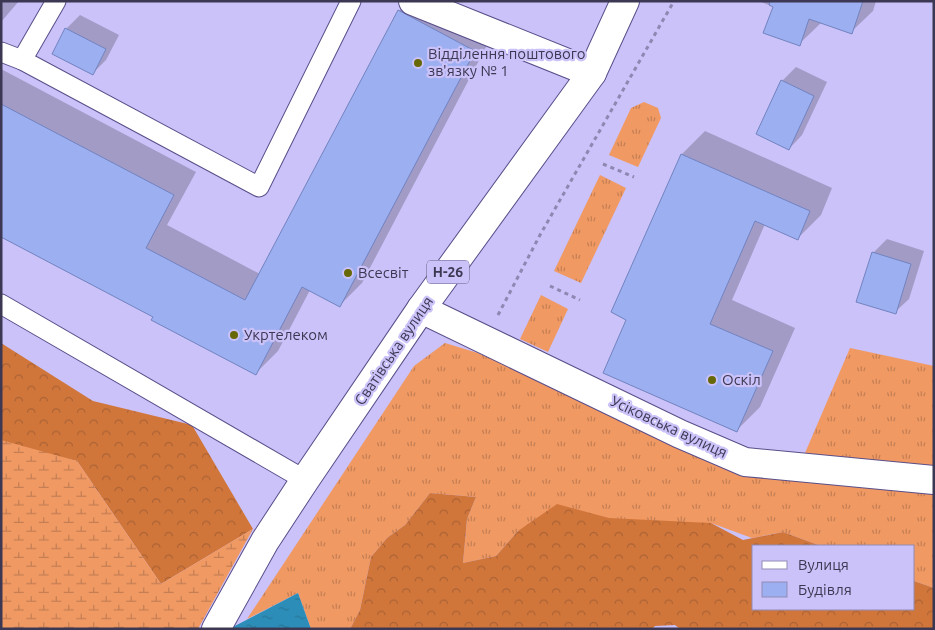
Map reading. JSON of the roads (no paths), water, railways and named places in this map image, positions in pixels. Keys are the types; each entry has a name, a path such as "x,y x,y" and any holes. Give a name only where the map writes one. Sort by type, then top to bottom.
{"main road":[{"path":"413,1 592,74"},
{"name":"Сватівська вулиця","path":"216,629 264,541 305,480 422,309 592,74 625,1"},
{"name":"Усіковська вулиця","path":"422,309 680,434 745,462 934,480"}],"lane":[{"path":"22,60 56,1"},
{"path":"1,52 22,60 259,187 351,1"},
{"path":"1,304 305,480"}],"water":[{"path":"298,593 311,629 229,629"}],"place":[{"name":"Відділення поштового зв'язку № 1","path":"418,63"},
{"name":"Всесвіт","path":"348,273"},
{"name":"Укртелеком","path":"234,335"},
{"name":"Оскіл","path":"712,380"}]}
